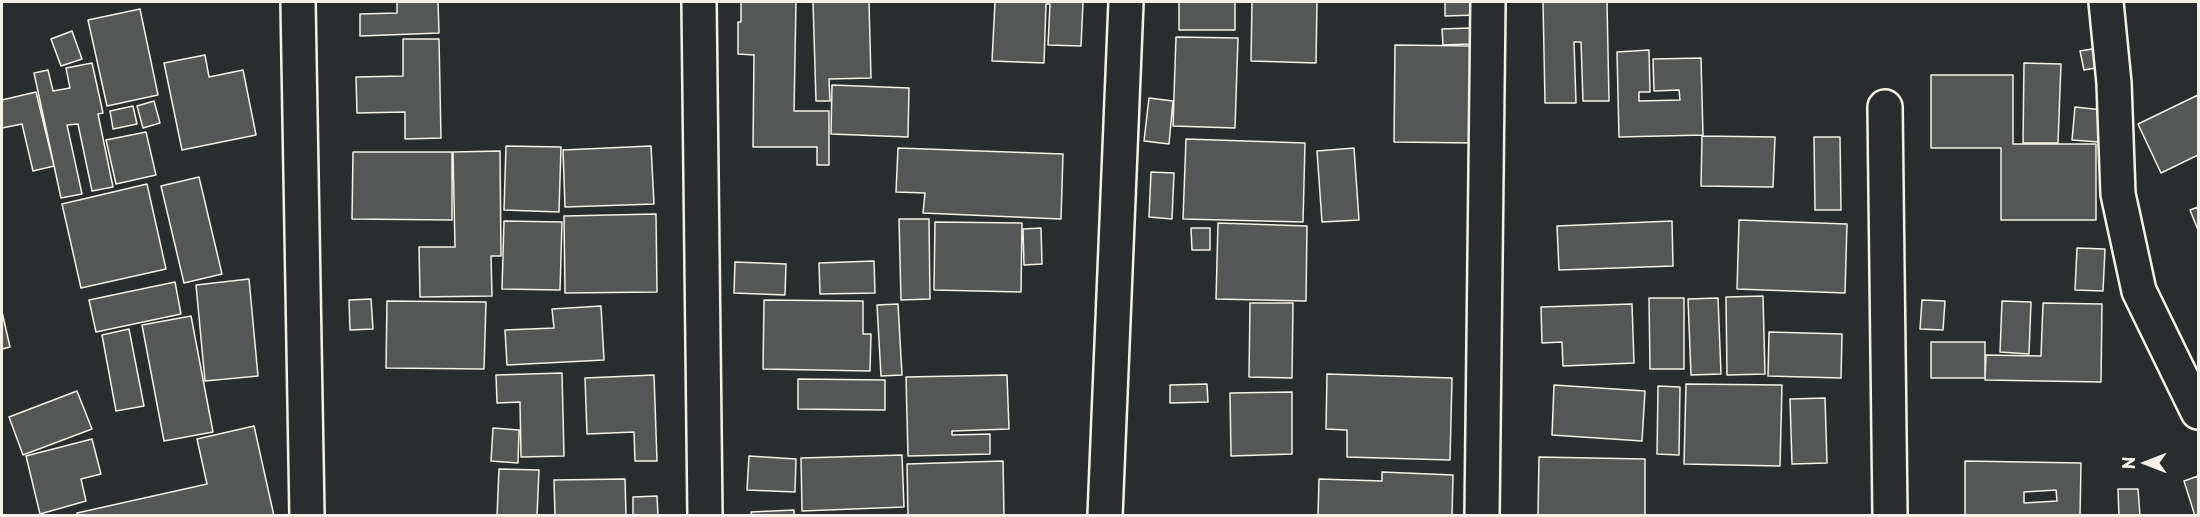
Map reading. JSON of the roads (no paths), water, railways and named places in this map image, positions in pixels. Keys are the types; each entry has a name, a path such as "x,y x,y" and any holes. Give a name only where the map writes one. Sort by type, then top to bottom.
{"street":[{"path":"298,2 307,516"},
{"path":"699,2 705,516"},
{"path":"1105,516 1126,2"},
{"path":"1482,516 1488,2"},
{"path":"2106,2 2114,83 2118,194 2139,291 2199,412"},
{"path":"1885,107 1890,516"}]}
